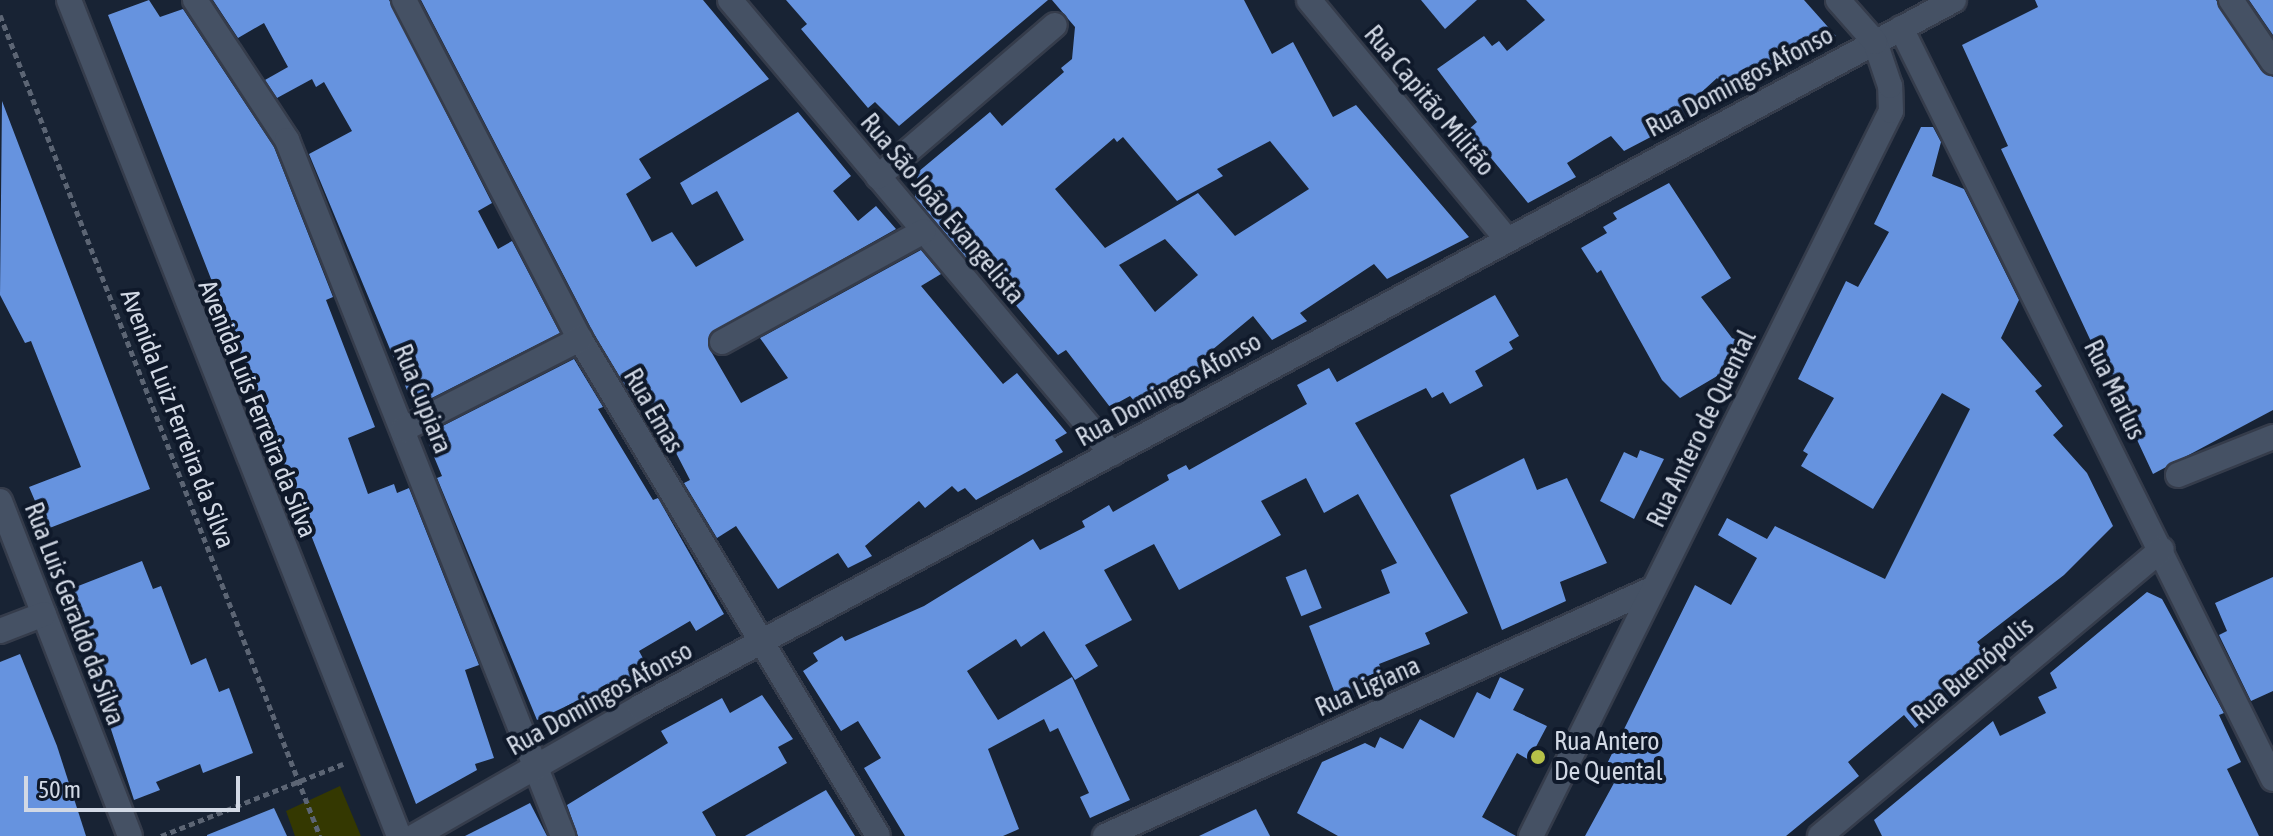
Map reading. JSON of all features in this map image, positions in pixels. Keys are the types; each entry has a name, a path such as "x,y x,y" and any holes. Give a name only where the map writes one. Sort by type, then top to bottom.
{"street":[{"name":"Avenida Luís Ferreira da Silva","path":"69,0 399,836"},
{"name":"Rua Cupiara","path":"195,0 287,140 563,836"},
{"name":"Rua Emas","path":"404,0 580,339 666,490 762,642 878,836"},
{"name":"Rua São João Evangelista","path":"730,0 1112,454"},
{"name":"Rua Capitão Militão","path":"1309,0 1506,238"},
{"path":"1838,0 1875,42"},
{"name":"Rua Domingos Afonso","path":"415,836 762,642 1506,238 1954,0"},
{"path":"2231,0 2273,62"},
{"path":"878,177 1055,25"},
{"name":"Rua Marlus","path":"1901,28 2162,549 2273,779"},
{"name":"Rua Antero de Quental","path":"1531,836 1654,588 1821,275 1891,111 1890,86 1875,42"},
{"path":"722,342 924,231"},
{"path":"404,429 580,339"},
{"path":"2178,475 2273,437"},
{"name":"Rua Luis Geraldo da Silva","path":"0,501 130,836"},
{"name":"Rua Buenópolis","path":"1829,833 2162,549"},
{"name":"Rua Ligiana","path":"1105,836 1654,588"},
{"path":"0,631 44,614"}],"path":[{"name":"Avenida Luiz Ferreira da Silva","path":"0,15 320,836"},
{"path":"161,836 366,755"}],"green space":[{"path":"340,786 361,836 295,836 286,811"}],"building":[{"path":"149,0 160,17 183,9 274,147 333,297 326,300 375,427 348,438 368,494 394,484 397,493 409,488 479,665 465,670 494,758 475,764 477,770 416,804 108,15"},
{"path":"213,0 389,0 492,203 478,211 498,249 512,241 560,333 414,407 309,154 352,131 324,82 316,87 312,79 277,98 265,80 288,67 264,23 238,38"},
{"path":"421,0 703,0 769,79 639,159 651,178 626,194 652,242 672,232 696,267 744,240 717,191 692,205 680,183 798,112 851,176 833,191 858,221 876,206 896,229 710,334 709,348 741,403 788,378 760,338 921,250 941,274 921,286 1003,384 1017,373 1067,433 1055,440 1063,452 976,500 965,488 958,492 952,486 925,508 919,501 865,546 872,556 848,568 838,553 778,589 736,526 717,538 684,483 690,480 641,385 629,392 593,332"},
{"path":"786,0 1048,0 899,126 875,102 868,108 801,29 807,24"},
{"path":"1052,0 1244,0 1272,54 1293,42 1333,117 1356,105 1469,237 1387,279 1374,264 1300,313 1307,321 1272,340 1253,316 1200,360 1211,373 1142,410 1130,396 1110,407 1066,350 1058,355 974,256 968,260 915,197 918,172 990,112 1002,126 1064,72 1061,68 1072,59 1075,27","holes":["1123,137 1177,201 1223,176 1217,169 1270,141 1309,189 1235,236 1198,193 1105,248 1055,189 1114,138 1117,142","1165,239 1198,275 1155,312 1119,265"]},
{"path":"1421,0 1477,0 1445,29"},
{"path":"1526,0 1804,0 1836,36 1730,94 1717,78 1683,109 1689,117 1624,151 1611,136 1567,163 1576,177 1528,203 1468,130 1477,122 1437,69 1484,36 1492,46 1499,41 1507,51 1545,20"},
{"path":"2035,0 2216,0 2261,70 2273,77 2273,410 2153,474 2001,149 2008,146 1962,45 2038,7"},
{"path":"2249,0 2273,0 2273,35"},
{"path":"2,101 150,489 47,529 29,487 81,467 31,341 25,343 0,295"},
{"path":"1921,127 1933,127 1941,142 1932,176 1964,189 2019,300 2001,338 2042,386 2035,391 2063,426 2053,435 2087,473 2113,526 2064,575 1977,642 1994,662 1915,728 1904,715 1848,762 1859,776 1786,836 1585,836 1614,783 1601,776 1695,585 1731,605 1757,558 1718,535 1727,518 1767,539 1775,526 1885,579 1970,409 1942,393 1873,509 1801,466 1808,454 1803,451 1834,398 1798,379 1846,281 1858,287 1889,232 1874,224"},
{"path":"1669,183 1731,278 1701,297 1732,338 1742,342 1729,369 1680,398 1662,380 1601,270 1597,273 1581,248 1607,233 1603,227 1617,219 1613,213"},
{"path":"1495,295 1519,336 1509,342 1513,349 1475,371 1483,386 1450,404 1443,392 1432,398 1426,388 1355,423 1468,613 1425,633 1430,644 1379,664 1382,671 1365,677 1367,691 1339,704 1309,626 1390,593 1381,570 1397,563 1358,494 1324,513 1306,478 1261,501 1281,535 1179,590 1154,544 1104,570 1132,620 1085,645 1098,666 1075,680 1044,631 1021,647 1016,639 967,671 998,720 1072,677 1130,800 1090,818 1080,797 1089,793 1058,728 1050,732 1044,719 988,749 1019,829 1003,836 905,836 864,768 881,758 858,721 841,731 803,671 818,661 813,653 842,636 845,641 924,606 1033,539 1040,550 1085,527 1082,521 1109,505 1113,512 1169,480 1167,475 1186,465 1189,470 1307,404 1297,385 1329,368 1337,382"},
{"path":"574,359 603,407 598,409 653,500 658,498 724,614 696,631 690,621 639,651 645,662 629,670 636,684 626,690 599,704 594,693 537,720 437,478 442,476 425,435"},
{"path":"1640,450 1664,459 1634,519 1600,501 1624,452 1637,458"},
{"path":"1524,458 1537,490 1567,478 1607,563 1560,582 1566,601 1502,630 1450,495"},
{"path":"142,561 153,589 161,586 191,665 206,658 219,692 229,688 253,753 203,773 200,764 156,782 160,790 134,800 94,677 102,673 68,590"},
{"path":"1306,569 1322,608 1301,616 1286,577"},
{"path":"2273,577 2273,691 2251,701 2219,635 2227,631 2215,603"},
{"path":"2147,592 2162,599 2224,713 2219,715 2241,762 2227,769 2259,836 1882,836 1874,820 1993,721 2000,736 2046,713 2038,697 2057,688 2050,673"},
{"path":"20,654 57,746 86,836 0,836 0,662"},
{"path":"1500,677 1524,689 1513,710 1547,726 1529,760 1517,753 1482,817 1516,836 1338,836 1297,813 1322,762 1365,743 1375,748 1380,737 1403,749 1420,719 1454,738 1477,692 1490,699"},
{"path":"762,695 793,739 778,747 787,763 702,812 716,836 578,836 567,805 668,743 661,731 722,698 730,713"},
{"path":"826,790 855,836 745,836 817,795"},
{"path":"530,803 547,836 465,836"},
{"path":"274,808 287,836 207,836 207,835"},
{"path":"1256,809 1270,836 1199,836"}],"place":[{"name":"Rua Antero De Quental","path":"1538,757"}]}
